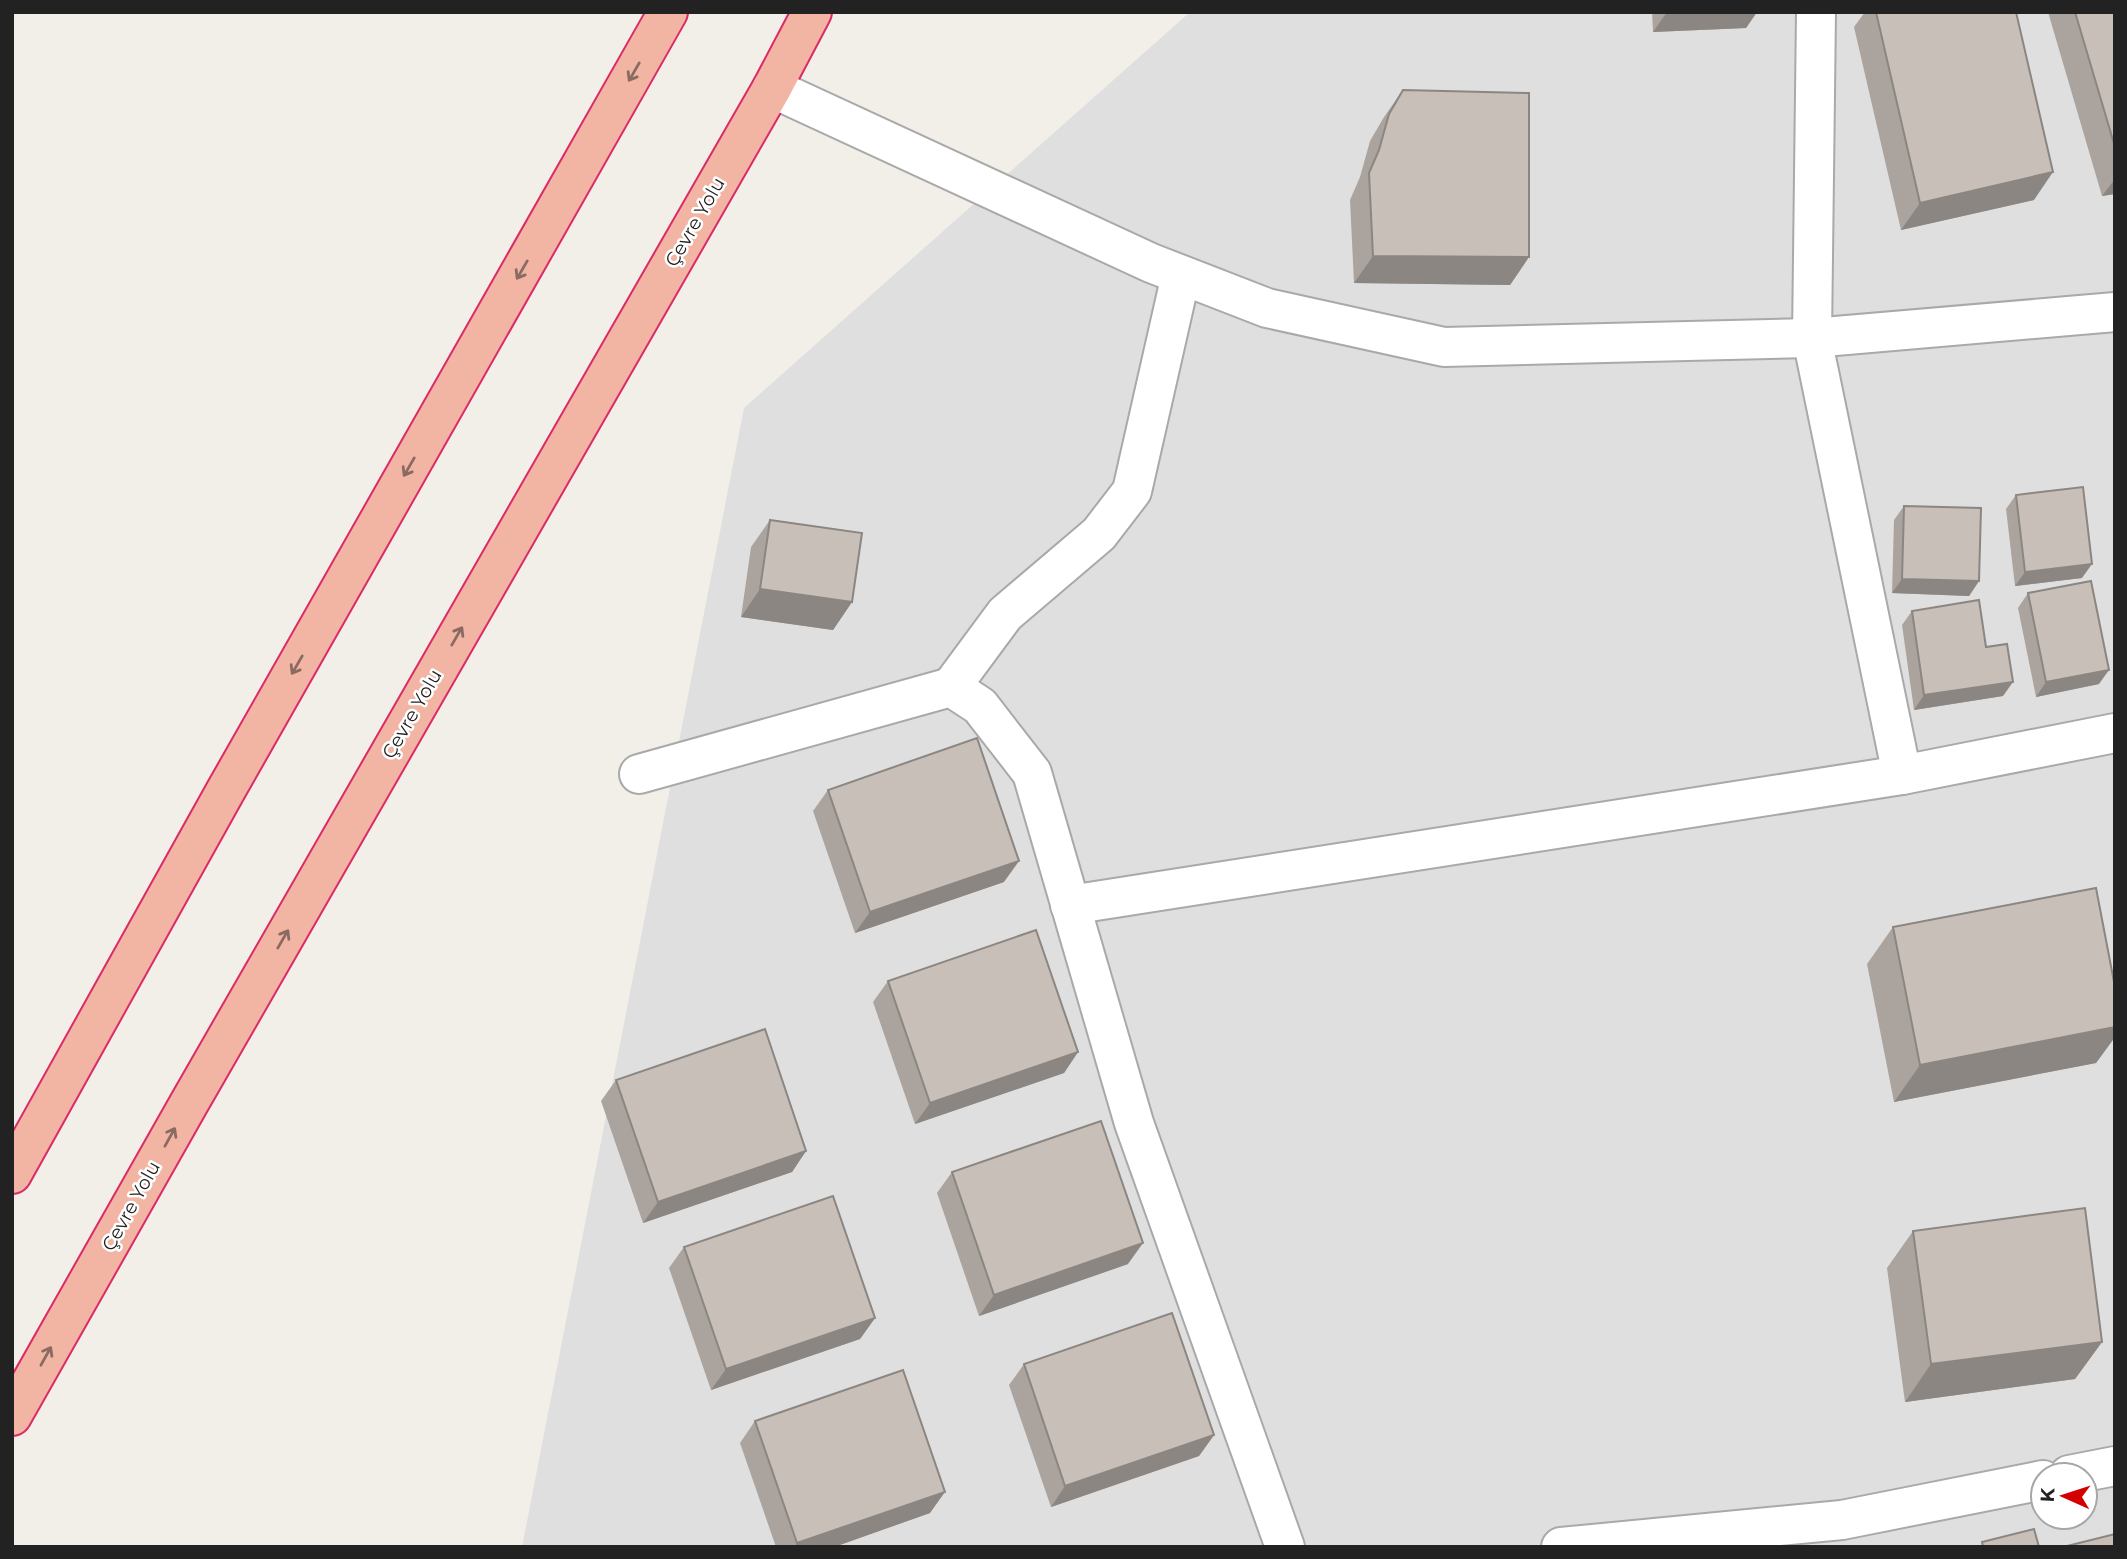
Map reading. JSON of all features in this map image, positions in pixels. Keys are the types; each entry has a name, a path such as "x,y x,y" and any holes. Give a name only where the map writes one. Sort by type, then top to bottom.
{"highway":[{"path":"12,1174 226,790 668,12"},
{"name":"Çevre Yolu","path":"12,1416 772,88 812,12"}],"street":[{"path":"1816,12 1812,338 1902,775"},
{"path":"772,88 1181,275 1267,308 1444,347 1812,338 2115,312"},
{"path":"639,774 951,687 1005,614 1099,534 1132,491 1181,275"},
{"path":"951,687 981,706 1032,773 1134,1124 1285,1547"},
{"path":"1070,905 1902,775 2115,733"},
{"path":"1561,1547 1842,1520 2029,1483"}],"shaded area":[{"path":"1190,12 2115,12 2115,1547 522,1547 744,408"}],"building":[{"path":"1876,12 2016,12 2053,172 1920,203"},
{"path":"2075,12 2115,12 2115,147"},
{"path":"1403,90 1529,93 1529,257 1373,256 1369,173 1389,114"},
{"path":"2083,487 2092,564 2025,572 2016,495"},
{"path":"1904,506 1981,508 1979,581 1902,579"},
{"path":"770,520 862,533 852,602 760,589"},
{"path":"2091,581 2109,670 2046,682 2028,593"},
{"path":"1979,600 1986,647 2007,644 2013,682 1924,695 1912,611"},
{"path":"977,738 1019,861 870,912 828,790"},
{"path":"2096,888 2115,987 2115,1027 1920,1065 1893,927"},
{"path":"1036,930 1078,1052 930,1103 888,981"},
{"path":"765,1029 806,1151 658,1202 616,1080"},
{"path":"1101,1121 1143,1243 994,1295 952,1172"},
{"path":"833,1196 875,1318 726,1369 684,1247"},
{"path":"2085,1208 2102,1342 1931,1364 1913,1231"},
{"path":"1172,1313 1214,1435 1065,1486 1024,1364"},
{"path":"903,1370 945,1492 797,1543 755,1421"},
{"path":"2029,1530 2035,1531 2039,1547 1983,1547 1982,1542"},
{"path":"2115,1534 2115,1547 2063,1547"}]}
